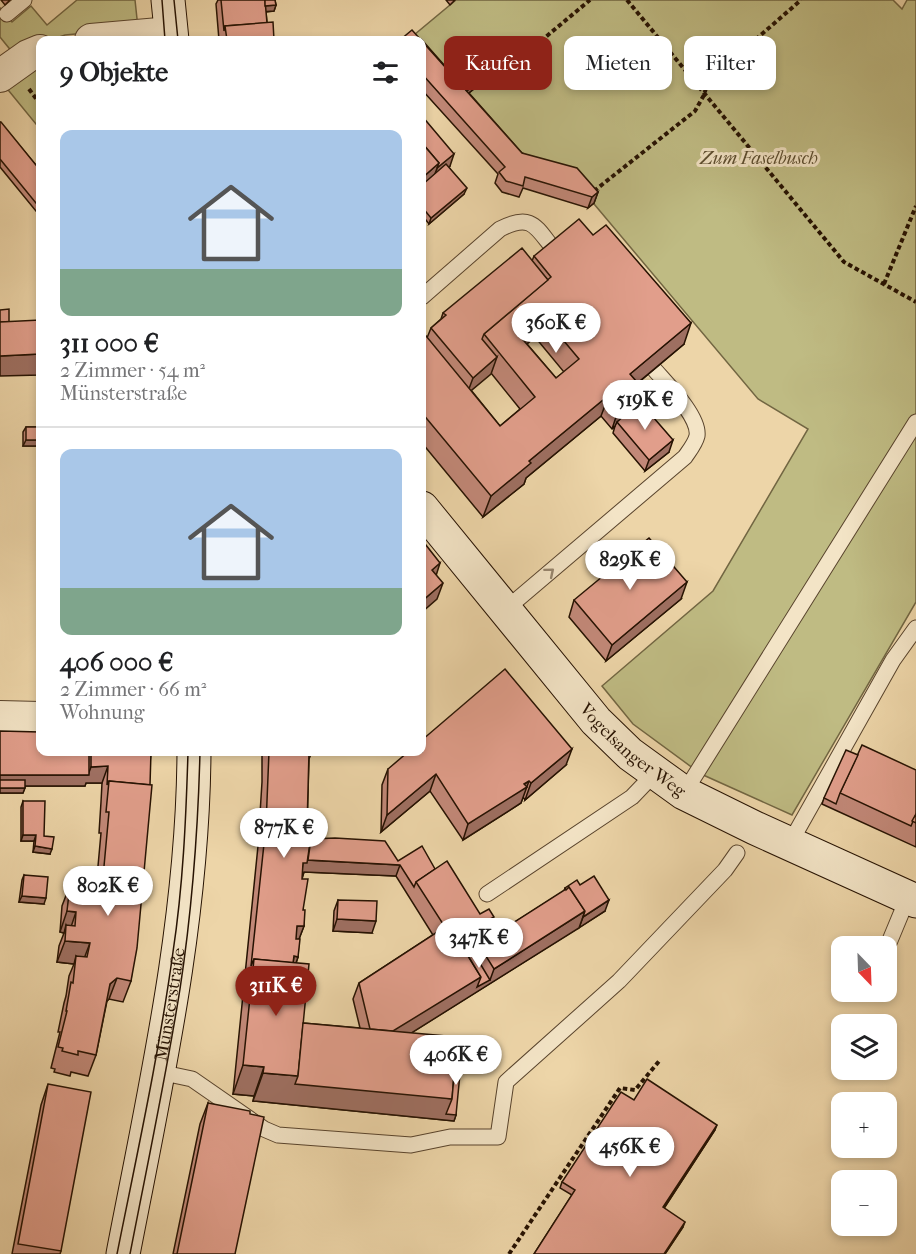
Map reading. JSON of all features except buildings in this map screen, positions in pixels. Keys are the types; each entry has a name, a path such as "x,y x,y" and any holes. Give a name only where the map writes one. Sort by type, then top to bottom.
{"street":[{"path":"168,0 171,36"},
{"path":"4,66 36,53"},
{"name":"Vogelsanger Weg","path":"426,513 596,720 630,754 684,793 912,899"},
{"path":"0,717 36,718"},
{"name":"Münsterstraße","path":"123,1254 176,976 190,860 194,756"}],"lane":[{"path":"7,14 24,0"},
{"path":"426,294 500,229 514,222 526,221 534,226 556,252"},
{"path":"505,610 685,457 692,447 697,435 689,411 654,369"},
{"path":"684,793 916,423"},
{"path":"790,843 893,660 916,628"},
{"path":"487,894 633,797 655,773"},
{"path":"159,1072 192,1079 264,1129 278,1135 411,1145 450,1137 498,1137 506,1082 619,981 725,870 737,853"},
{"path":"893,936 912,899"}],"path":[{"path":"547,36 590,0"},
{"path":"627,0 844,262 916,302"},
{"path":"594,191 695,111 704,95 708,81 801,0"},
{"path":"884,284 916,206"},
{"path":"509,1254 620,1088 635,1090 660,1060"}],"green space":[{"path":"77,0 135,0 138,28 62,36 36,36 36,45 13,53 0,37 0,8 12,22 31,6 47,25"},
{"name":"Zum Faselbusch","path":"456,0 893,0 902,9 907,0 916,0 916,602 792,815 701,774 633,724 602,686 713,591 808,429 758,399 573,179 519,163 461,90 552,90 552,36 444,36 444,68 426,45 426,36 413,36"},
{"path":"36,59 36,124 0,80"}],"tram line":[{"path":"162,0 165,36"},
{"path":"174,0 178,36"},
{"path":"117,1254 154,1066 173,952 184,852 188,756"},
{"path":"130,1254 180,989 194,870 200,756"}]}
